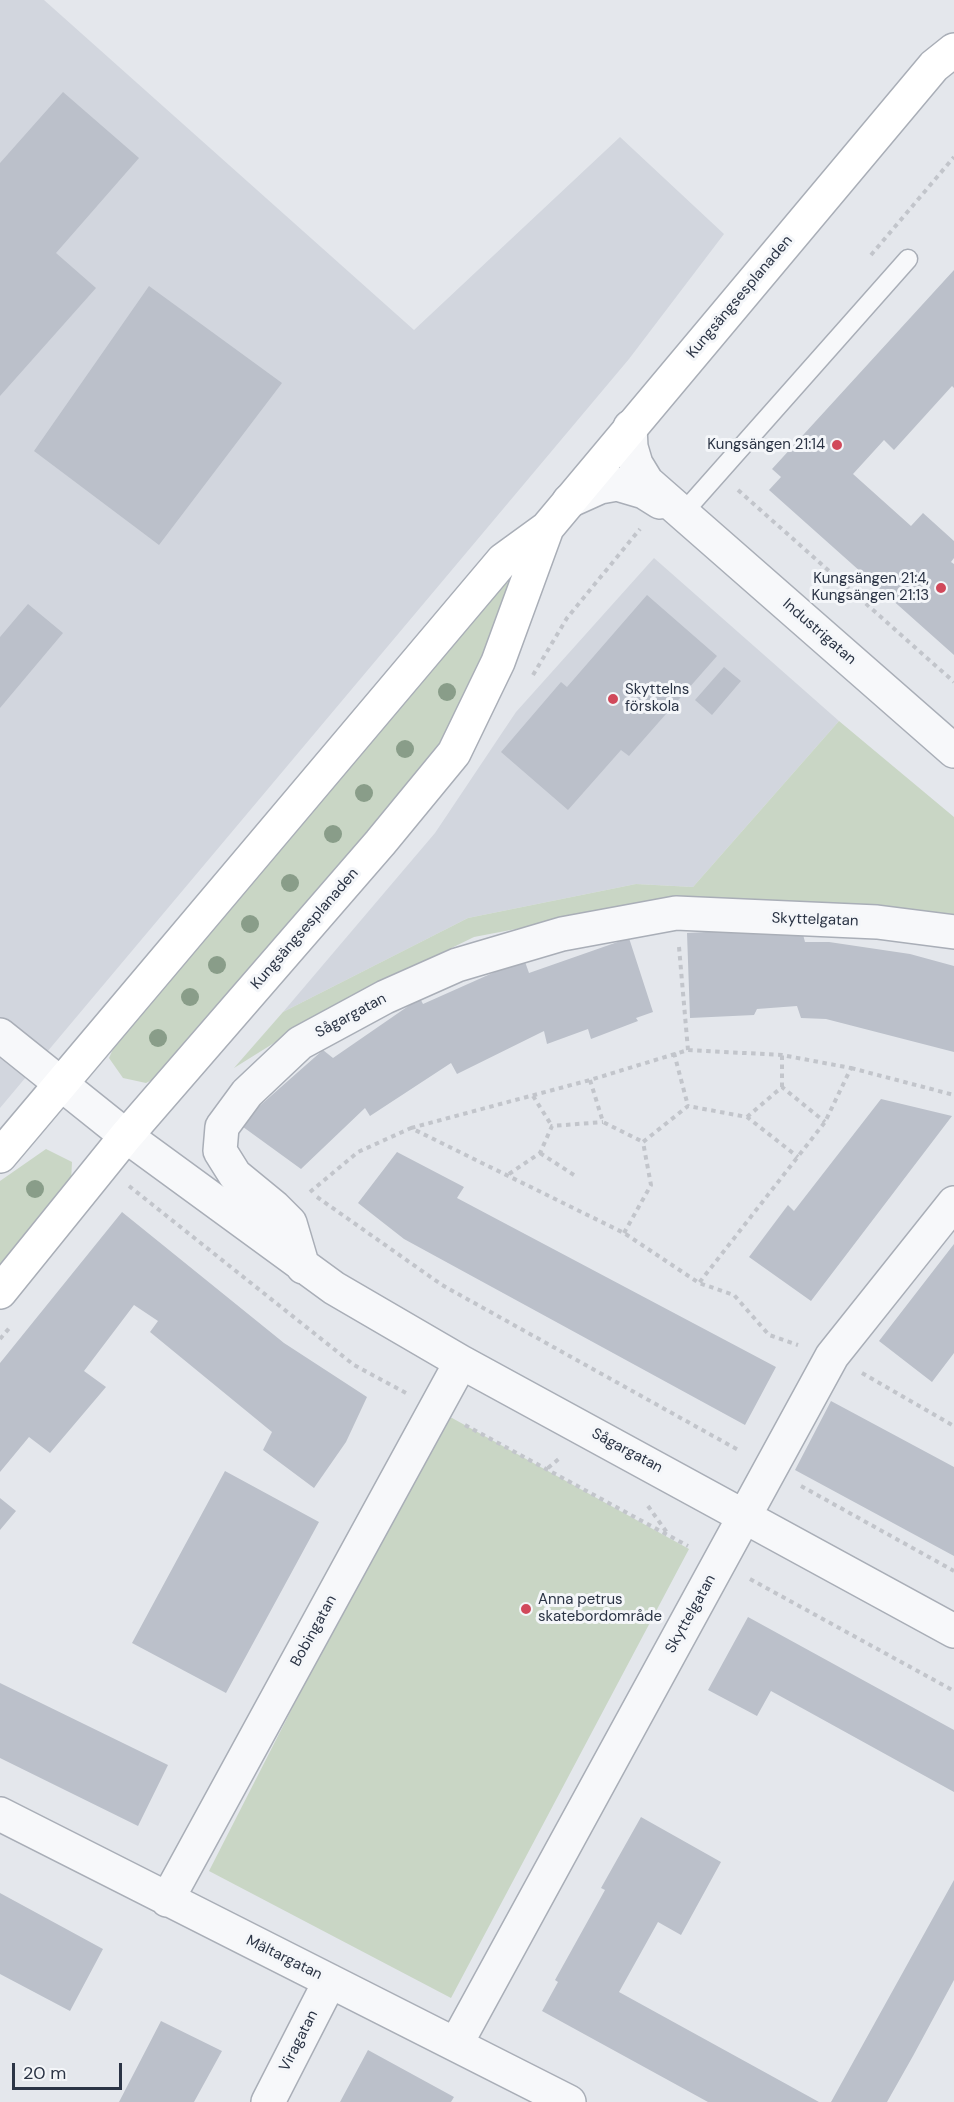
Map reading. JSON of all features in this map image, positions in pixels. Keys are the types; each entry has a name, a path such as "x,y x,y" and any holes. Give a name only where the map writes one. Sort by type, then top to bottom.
{"street":[{"name":"Kungsängsesplanaden","path":"0,1156 502,560 547,528 630,427 947,66 954,24"},
{"path":"630,427 631,447 641,473 647,482 683,513"},
{"path":"569,501 600,487 617,484 644,492 676,512 683,513"},
{"name":"Industrigatan","path":"683,513 954,751"},
{"name":"Kungsängsesplanaden","path":"0,1292 126,1136 380,843 454,753 498,662 547,528"},
{"name":"Sågargatan","path":"303,1267 290,1223 235,1175 220,1151 222,1127 247,1093 300,1043 384,997 457,965 562,934 676,913"},
{"name":"Skyttelgatan","path":"676,913 878,922 954,932"},
{"name":"Sågargatan","path":"0,1035 126,1136 303,1267 460,1362 745,1515 954,1631"},
{"name":"Skyttelgatan","path":"456,2044 832,1356 954,1203"},
{"name":"Bobingatan","path":"167,1900 460,1362"},
{"name":"Mältargatan","path":"0,1814 569,2102"},
{"name":"Viragatan","path":"268,2102 330,1981"}],"lane":[{"path":"683,513 908,259"}],"path":[{"path":"718,473 954,682"},
{"path":"676,913 688,1050"},
{"path":"310,1192 358,1152 411,1128 590,1080 688,1050 782,1055 851,1068 954,1095"},
{"path":"674,1053 688,1106"},
{"path":"747,1117 782,1087 782,1055"},
{"path":"699,1282 825,1122 851,1068"},
{"path":"590,1080 603,1122"},
{"path":"782,1087 825,1122"},
{"path":"533,1096 552,1126"},
{"path":"643,1142 688,1106 747,1117 798,1157"},
{"path":"552,1126 603,1122 643,1142"},
{"path":"508,1174 540,1153 552,1126"},
{"path":"411,1128 624,1233 699,1282 734,1294 769,1335 832,1356 954,1426"},
{"path":"624,1233 651,1185 643,1142"},
{"path":"540,1153 577,1177"},
{"path":"123,1182 354,1365 954,1691"},
{"path":"301,1185 442,1285 954,1571"}],"shaded area":[{"path":"0,0 44,0 414,330 620,137 724,234 629,359 0,1108"},
{"path":"654,558 839,721 693,887 636,884 468,918 283,1012 435,833 516,712"}],"green space":[{"path":"502,579 512,585 446,752 171,1070 146,1083 123,1078 109,1058 118,1038"},
{"path":"839,721 954,817 954,943 636,906 474,937 335,1005 234,1068 283,1012 468,918 636,884 693,887"},
{"path":"46,1149 72,1162 71,1182 0,1268 0,1181"},
{"path":"443,1413 689,1549 451,1998 209,1871"}],"building":[{"path":"63,92 139,158 56,253 96,288 0,396 0,163"},
{"name":"Kungsängen 21:14","path":"954,270 954,388 952,386 894,450 884,440 853,474 911,526 923,513 954,541 954,558 951,562 954,564 954,655 769,490 781,477 772,469"},
{"path":"149,286 282,383 159,545 34,451"},
{"name":"Skyttelns förskola","path":"647,595 717,656 629,756 621,750 568,810 501,752 561,682 567,687"},
{"path":"28,604 63,633 0,708 0,637"},
{"path":"724,667 741,681 712,715 695,700"},
{"path":"801,927 805,942 829,942 910,954 954,966 954,1052 826,1019 801,1018 797,1006 757,1009 754,1015 690,1018 687,933"},
{"path":"629,938 653,1012 636,1018 638,1021 591,1039 588,1029 547,1044 544,1031 457,1074 451,1063 370,1116 365,1108 301,1169 239,1124 323,1050 333,1058 420,998 423,1004 524,959 529,973"},
{"path":"881,1099 952,1116 811,1301 749,1257 788,1205 794,1211"},
{"path":"397,1152 464,1187 457,1198 776,1367 745,1425 404,1239 358,1203"},
{"path":"122,1212 284,1343 367,1397 346,1442 314,1488 263,1450 272,1432 150,1332 158,1321 134,1305 84,1371 106,1387 50,1453 29,1437 0,1472 0,1363"},
{"path":"954,1244 954,1353 932,1382 879,1341"},
{"path":"831,1401 954,1467 954,1556 795,1470"},
{"path":"225,1471 319,1522 226,1693 132,1643"},
{"path":"0,1498 16,1511 0,1530"},
{"path":"748,1617 954,1730 954,1792 771,1691 757,1716 708,1690"},
{"path":"0,1683 168,1765 138,1826 0,1758"},
{"path":"641,1817 721,1862 681,1935 658,1922 619,1992 819,2102 708,2102 542,2011 558,1982 555,1980 605,1890 601,1888"},
{"path":"954,1880 954,1980 913,2056 887,2102 831,2102"},
{"path":"0,1893 103,1949 70,2011 0,1974"},
{"path":"161,2021 222,2051 194,2102 119,2102"},
{"path":"368,2050 454,2097 451,2102 340,2102"}],"place":[{"name":"Kungsängen 21:14","path":"837,445"},
{"name":"Kungsängen 21:4, Kungsängen 21:13","path":"941,588"},
{"name":"Skyttelns förskola","path":"613,699"},
{"name":"Anna petrus skatebordområde","path":"526,1609"}]}
